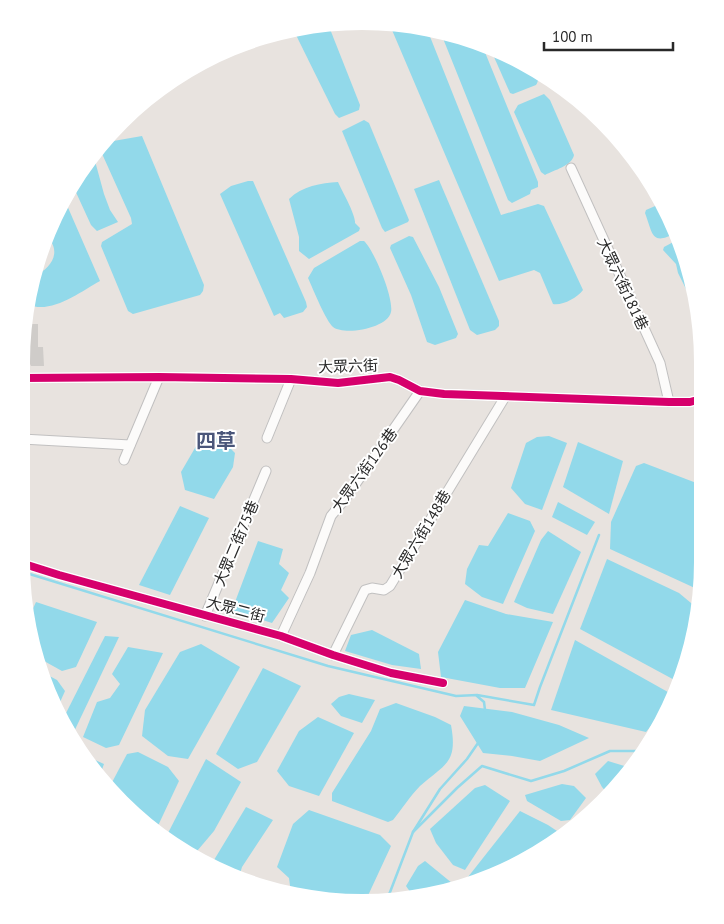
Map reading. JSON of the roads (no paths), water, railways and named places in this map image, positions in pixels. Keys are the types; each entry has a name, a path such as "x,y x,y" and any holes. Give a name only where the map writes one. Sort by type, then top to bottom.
{"street":[{"name":"大眾六街181巷","path":"571,168 660,363 669,402"},
{"path":"124,460 159,377"},
{"name":"大眾六街","path":"30,378 291,379 338,383 390,377 420,391 444,394 669,402 694,401"},
{"path":"267,438 291,379"},
{"name":"大眾六街126巷","path":"281,636 310,573 330,516 345,499 420,391"},
{"name":"大眾六街148巷","path":"333,655 366,590 372,588 384,590 390,586 505,397"},
{"path":"30,439 130,445"},
{"name":"大眾二街75巷","path":"205,616 266,471"},
{"name":"大眾二街","path":"30,566 281,636 391,673 443,683"}],"water":[{"path":"331,32 360,105 359,110 339,118 335,114 297,36"},
{"path":"393,32 430,37 501,215 538,204 544,206 583,290 565,303 553,304 540,273 534,270 499,281"},
{"path":"444,40 486,54 538,182 538,187 531,190 530,194 512,203 508,200"},
{"path":"494,57 538,80 536,85 513,94 510,93"},
{"path":"544,94 550,100 574,155 573,159 566,165 545,175 541,172 514,112 518,105"},
{"path":"364,120 369,123 409,220 385,232 342,131"},
{"path":"142,136 204,285 200,295 133,314 128,311 101,246 102,242 132,224 103,155 114,141"},
{"path":"96,164 110,210 118,222 97,231 91,225 76,193"},
{"path":"439,180 499,321 499,326 495,330 477,335 470,330 414,189"},
{"path":"253,181 306,302 307,307 303,312 284,318 280,313 274,316 220,194 231,186"},
{"path":"338,182 351,209 355,223 360,228 359,231 309,259 299,251 299,237 289,199 306,188 318,184"},
{"path":"655,206 669,236 657,238 654,236 645,213 646,210"},
{"path":"68,207 100,281 75,296 56,304 47,307 35,306 42,272 54,256 55,235"},
{"path":"409,236 413,237 439,287 458,334 456,338 435,345 427,342 411,295 390,248 391,245"},
{"path":"360,241 364,241 368,246 378,264 389,296 391,312 388,318 374,326 365,329 339,330 330,324 308,278 314,268"},
{"path":"672,243 686,289 676,264 663,250 664,247"},
{"path":"202,436 221,439 235,453 233,467 214,499 185,490 181,472"},
{"path":"549,436 567,443 542,510 525,504 511,488 526,443 537,437"},
{"path":"578,442 623,461 609,514 563,487"},
{"path":"644,463 694,482 693,587 610,549 611,522 636,466"},
{"path":"558,502 595,522 587,535 552,517"},
{"path":"180,506 209,518 170,595 139,585"},
{"path":"508,513 530,521 535,531 503,604 482,597 465,584 467,569 479,545 488,546"},
{"path":"548,531 581,552 553,614 527,608 514,602 541,540"},
{"path":"258,541 283,549 279,564 289,573 281,590 289,598 272,623 232,610"},
{"path":"607,559 679,593 691,603 683,648 673,679 580,629"},
{"path":"465,600 506,614 553,622 525,688 500,688 441,677 438,652"},
{"path":"36,602 97,622 76,667 62,671 46,662 36,627 33,608"},
{"path":"372,630 419,654 421,669 392,665 345,651 351,635"},
{"path":"105,636 119,637 75,730 66,713"},
{"path":"575,640 668,692 651,725 646,732 551,710"},
{"path":"201,644 240,667 188,759 168,756 142,736 145,710 180,652"},
{"path":"128,647 163,653 119,745 106,748 83,737 97,702 110,698 120,684 112,674"},
{"path":"263,668 301,686 257,762 238,769 216,754"},
{"path":"51,677 57,680 65,691 60,701"},
{"path":"349,694 375,700 362,723 341,716 331,704 339,697"},
{"path":"396,703 451,725 453,747 448,762 420,786 393,820 388,822 332,801 332,793 371,731 380,709"},
{"path":"464,706 512,712 559,725 589,738 540,761 483,753 460,716"},
{"path":"318,717 354,733 319,796 289,786 277,771 299,731"},
{"path":"138,752 168,767 179,781 159,824 143,812 112,781 127,754"},
{"path":"206,759 241,782 214,831 197,851 169,831"},
{"path":"97,761 104,764 102,768"},
{"path":"608,761 624,766 604,789 595,774"},
{"path":"562,784 574,786 586,798 570,820 561,821 527,801 525,795"},
{"path":"485,785 510,801 465,870 453,865 436,843 430,829 475,788"},
{"path":"246,807 273,820 241,871 214,860"},
{"path":"309,810 380,835 391,846 369,894 340,893 290,886 289,878 277,867 293,824"},
{"path":"520,811 556,831 528,850 509,860 469,876"},
{"path":"425,861 451,882 409,890 406,886 418,866"}],"waterway":[{"path":"31,574 328,666 456,696 477,695 534,705 599,535"},
{"path":"477,696 484,702 485,710"},
{"path":"390,892 413,832 440,789 467,759 478,743"},
{"path":"413,832 482,766 531,781 564,771 610,751 634,751"}],"district":[{"name":"四草","path":"216,441"}]}
